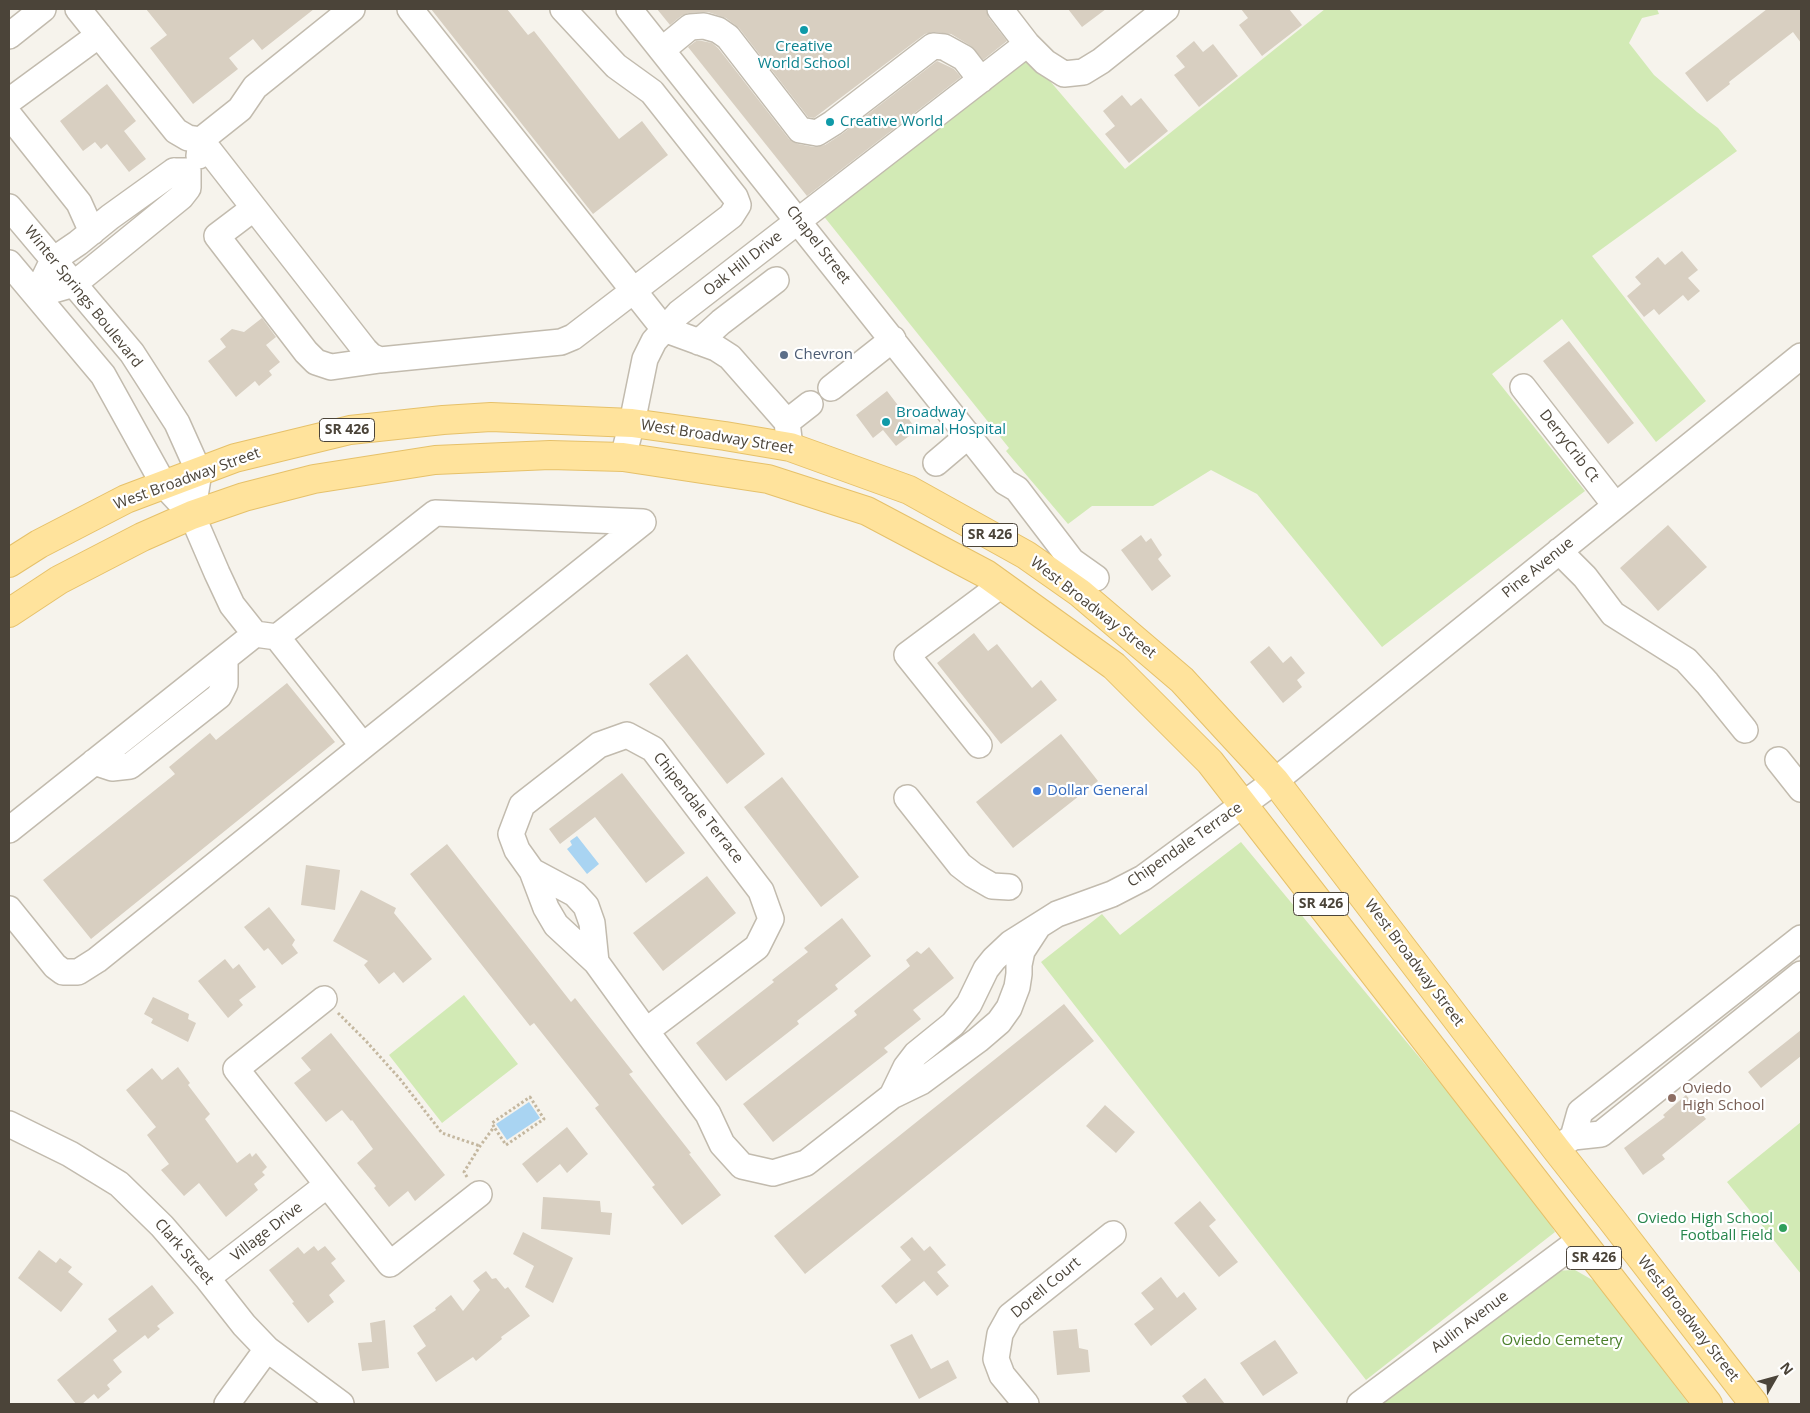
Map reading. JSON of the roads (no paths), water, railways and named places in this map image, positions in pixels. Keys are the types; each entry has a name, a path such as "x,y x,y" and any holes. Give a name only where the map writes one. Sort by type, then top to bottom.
{"main road":[{"name":"West Broadway Street","path":"9,563 86,519 126,499 235,458 350,430 396,424 491,417 632,424 725,436 788,435 909,490 1026,555 1080,594 1182,680 1275,781 1564,1143 1652,1272 1754,1404"},
{"name":"SR 426","path":"9,612 59,580 142,537 192,514 314,479 425,461 550,454 623,457 768,479 867,511 986,574 1114,666 1210,762 1708,1404"},
{"path":"1480,1111 1505,1122 1522,1142 1564,1143"},
{"path":"1580,1240 1614,1247 1632,1270 1652,1272"}],"street":[{"path":"9,36 43,9"},
{"path":"78,9 176,131 188,138 201,140 365,350 371,356 380,360"},
{"path":"36,296 74,284 181,197 188,188 188,171 199,156 201,140 240,109 254,87 352,9"},
{"path":"410,9 664,329 716,348 730,357 788,435 810,404"},
{"path":"254,208 217,236 306,352 316,362 330,367 380,360 561,342 573,337 731,216 738,204 735,197 652,92 616,66 563,9"},
{"name":"Chapel Street","path":"629,9 1006,482 1016,489 1072,561 1096,578"},
{"path":"1000,9 1027,44 1045,62 1064,74 1083,72 1101,61 1166,9"},
{"path":"662,50 690,27 704,26 718,30 728,37 800,130 817,133 833,124 933,46 944,47 964,58 982,80"},
{"path":"9,101 99,34"},
{"name":"Oak Hill Drive","path":"623,457 632,424 645,359 654,341 679,313 1027,44"},
{"path":"9,115 79,203 92,232"},
{"path":"36,296 53,260 174,171 188,171"},
{"name":"Winter Springs Boulevard","path":"9,207 132,353 177,423 199,472"},
{"path":"9,263 103,375 164,485 192,514 216,574 232,605 266,635 363,746"},
{"path":"699,342 721,322 776,280"},
{"path":"831,388 893,339"},
{"name":"Pine Avenue","path":"1275,781 1801,356"},
{"name":"DerryCrib Ct","path":"1523,387 1615,505"},
{"path":"936,463 968,435"},
{"path":"192,514 199,472"},
{"path":"9,830 225,658 266,635 435,513 643,522 97,960 78,972 63,972 55,966 9,909"},
{"path":"1559,551 1585,577 1613,614 1686,660 1744,730"},
{"path":"979,745 907,655 1001,585"},
{"name":"Chipendale Terrace","path":"646,1031 757,947 771,920 761,891 653,749 627,735 599,745 522,805 512,834 517,850 532,871 546,908 556,925 596,962 646,1031 708,1114 722,1144 742,1166 772,1172 806,1163 892,1096 921,1082 978,1040 998,1022 1009,1008 1017,988 1022,951 1037,928"},
{"path":"1778,760 1801,789"},
{"name":"Chipendale Terrace","path":"892,1096 906,1066 916,1054 953,1024 969,1004 986,969 1011,943 1057,914 1112,894 1143,878 1275,781"},
{"path":"907,798 960,865 992,886 1009,887"},
{"name":"Chipendale Terrace","path":"532,871 575,894 586,906 592,924 596,962"},
{"path":"1564,1143 1580,1112 1801,938"},
{"path":"994,959 1019,974"},
{"path":"1564,1143 1600,1134 1801,974"},
{"path":"324,999 236,1069 327,1185 390,1264 479,1194"},
{"path":"969,1004 998,1022"},
{"name":"Clark Street","path":"9,1124 70,1154 119,1184 162,1226 267,1350 341,1404"},
{"name":"Village Drive","path":"207,1278 327,1185"},
{"name":"Dorell Court","path":"1026,1404 1002,1375 996,1358 1000,1334 1010,1316 1113,1234"},
{"name":"Aulin Avenue","path":"1360,1404 1580,1240"},
{"path":"226,1404 267,1350"}],"water":[{"path":"577,836 599,864 587,874 567,849 572,845 570,841"},
{"path":"529,1102 540,1118 507,1140 496,1124"}],"place":[{"name":"Creative World School","path":"804,30"},
{"name":"Creative World","path":"830,122"},
{"name":"Chevron","path":"784,355"},
{"name":"Broadway Animal Hospital","path":"886,422"},
{"name":"Dollar General","path":"1037,791"},
{"name":"Oviedo High School","path":"1672,1098"},
{"name":"Oviedo High School Football Field","path":"1783,1228"}],"park label":[{"name":"Oviedo Cemetery","path":"1562,1341"}]}
